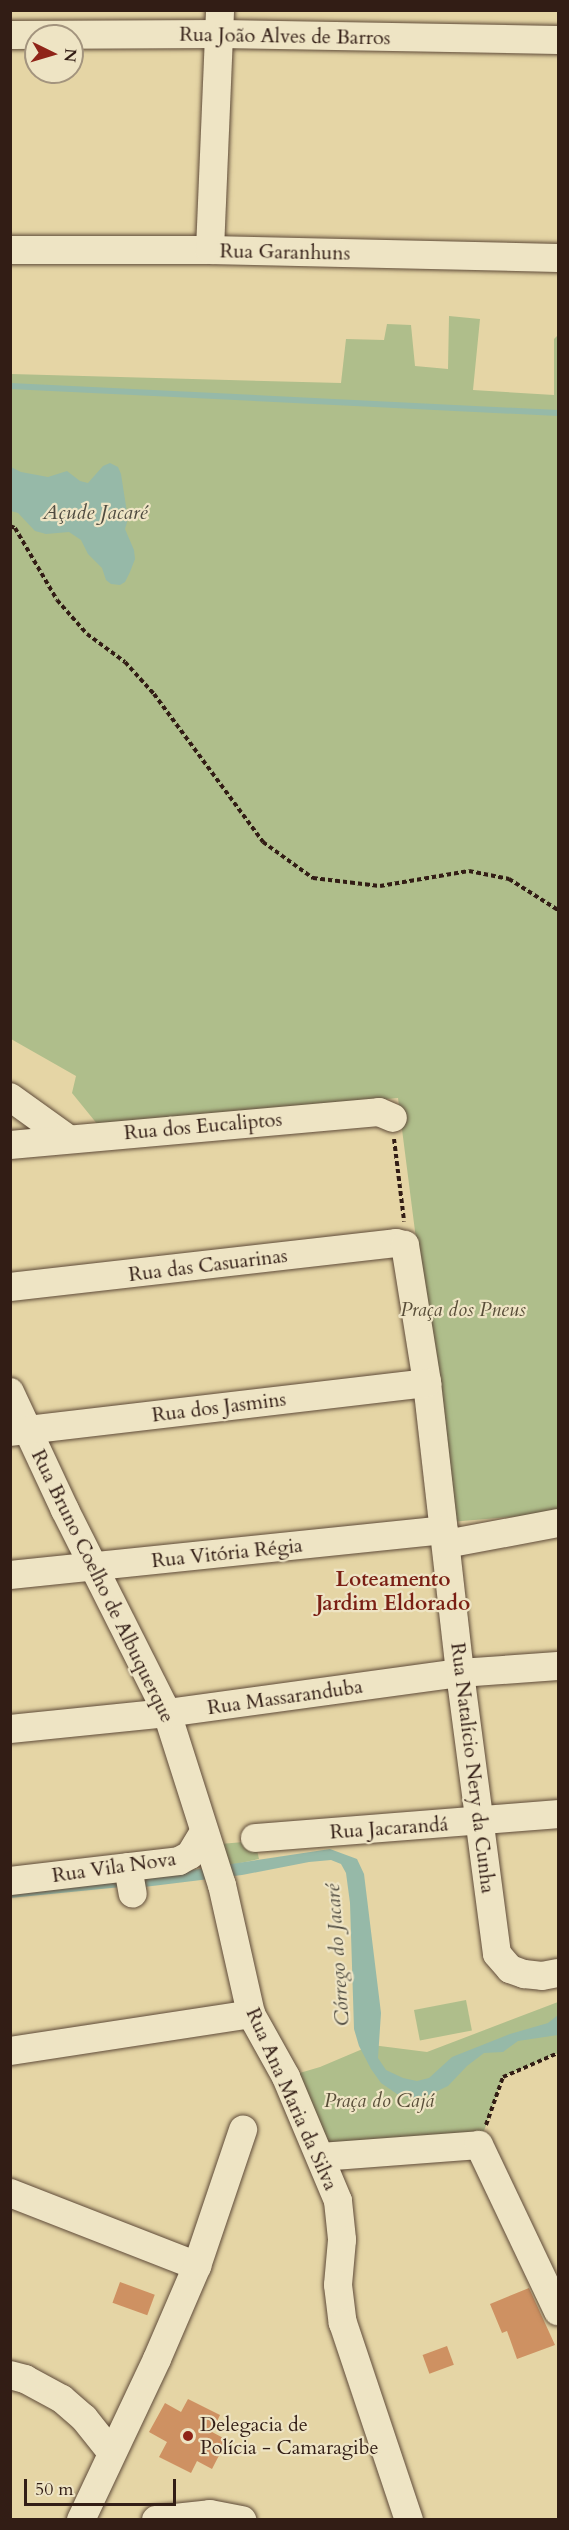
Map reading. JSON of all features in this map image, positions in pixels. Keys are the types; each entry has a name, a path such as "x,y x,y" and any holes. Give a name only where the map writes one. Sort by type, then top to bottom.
{"street":[{"name":"Rua João Alves de Barros","path":"10,36 220,22 558,40"},
{"path":"210,250 220,22"},
{"name":"Rua Garanhuns","path":"10,250 210,250 558,258"},
{"path":"10,1096 67,1138"},
{"name":"Rua dos Eucaliptos","path":"10,1145 67,1138 380,1112 393,1118"},
{"name":"Rua das Casuarinas","path":"10,1287 396,1243 405,1245"},
{"name":"Rua Natalício Nery da Cunha","path":"405,1245 427,1383 460,1673 497,1954 510,1969 524,1974 542,1976 558,1973"},
{"name":"Rua dos Jasmins","path":"19,1431 427,1383"},
{"name":"Rua Bruno Coelho de Albuquerque","path":"10,1392 19,1431 94,1567 167,1713 222,1885"},
{"name":"Rua Vitória Régia","path":"10,1575 445,1537 558,1523"},
{"name":"Rua Massaranduba","path":"10,1729 167,1713 460,1673 558,1666"},
{"name":"Rua Jacarandá","path":"255,1838 558,1814"},
{"name":"Rua Vila Nova","path":"10,1881 131,1880 190,1855 206,1837"},
{"name":"Rua Ana Maria da Silva","path":"222,1885 251,2014 286,2077 338,2201 342,2240 338,2285 343,2323 409,2520"},
{"path":"10,2051 251,2014"},
{"path":"81,2520 111,2452 157,2359 197,2266 243,2130"},
{"path":"321,2157 479,2145 558,2312"},
{"path":"10,2193 197,2266"},
{"path":"10,2376 25,2379 62,2399 84,2418 111,2452"},
{"path":"156,2520 210,2514 242,2520"}],"path":[{"path":"10,526 15,528 57,600 87,634 125,662 154,694 263,842 313,878 380,886 469,871 509,879 558,910"},
{"path":"393,1118 405,1245"},
{"path":"479,2145 502,2077 558,2053"}],"green space":[{"name":"Praça dos Pneus","path":"449,316 480,319 473,390 554,395 554,339 558,335 558,1513 438,1523 416,1239 398,1098 98,1125 72,1093 76,1076 11,1039 11,374 341,383 346,339 384,340 387,324 411,325 415,366 448,369"},
{"path":"255,1841 259,1859 216,1868 209,1845"},
{"path":"466,2000 472,2030 420,2041 414,2010"},
{"name":"Praça do Cajá","path":"558,2002 558,2053 503,2077 479,2145 321,2157 286,2077 320,2067 372,2045 427,2052"}],"water":[{"name":"Açude Jacaré","path":"110,463 118,467 121,474 128,519 125,529 134,550 135,559 125,582 120,585 111,584 106,580 102,568 88,554 81,540 69,532 46,534 35,531 18,513 11,511 11,467 21,472 48,477 67,471 80,481 88,483 103,466"},
{"name":"Córrego do Jacaré","path":"330,1849 357,1859 364,1874 381,2013 378,2058 386,2070 403,2078 417,2081 429,2078 452,2057 510,2034 548,2023 558,2015 558,2035 518,2041 503,2052 484,2053 467,2066 448,2086 429,2095 413,2098 397,2094 381,2083 371,2069 359,2046 354,2029 350,1903 346,1873 341,1864 331,1860 309,1862 242,1875 144,1887 140,1878"}],"building":[{"path":"120,2282 155,2295 147,2315 112,2303"},
{"path":"529,2288 555,2345 517,2359 507,2331 502,2333 490,2304"},
{"path":"447,2346 454,2365 429,2374 423,2355"},
{"name":"Delegacia de Polícia - Camaragibe","path":"188,2399 220,2415 212,2432 227,2440 212,2469 197,2461 191,2473 159,2457 167,2442 149,2432 165,2403 181,2412"}],"waterway":[{"path":"10,386 558,413"},
{"name":"Córrego do Jacaré","path":"10,1895 123,1884"}],"place":[{"name":"Delegacia de Polícia - Camaragibe","path":"188,2436"}],"district":[{"name":"Loteamento Jardim Eldorado","path":"393,1592"}]}
